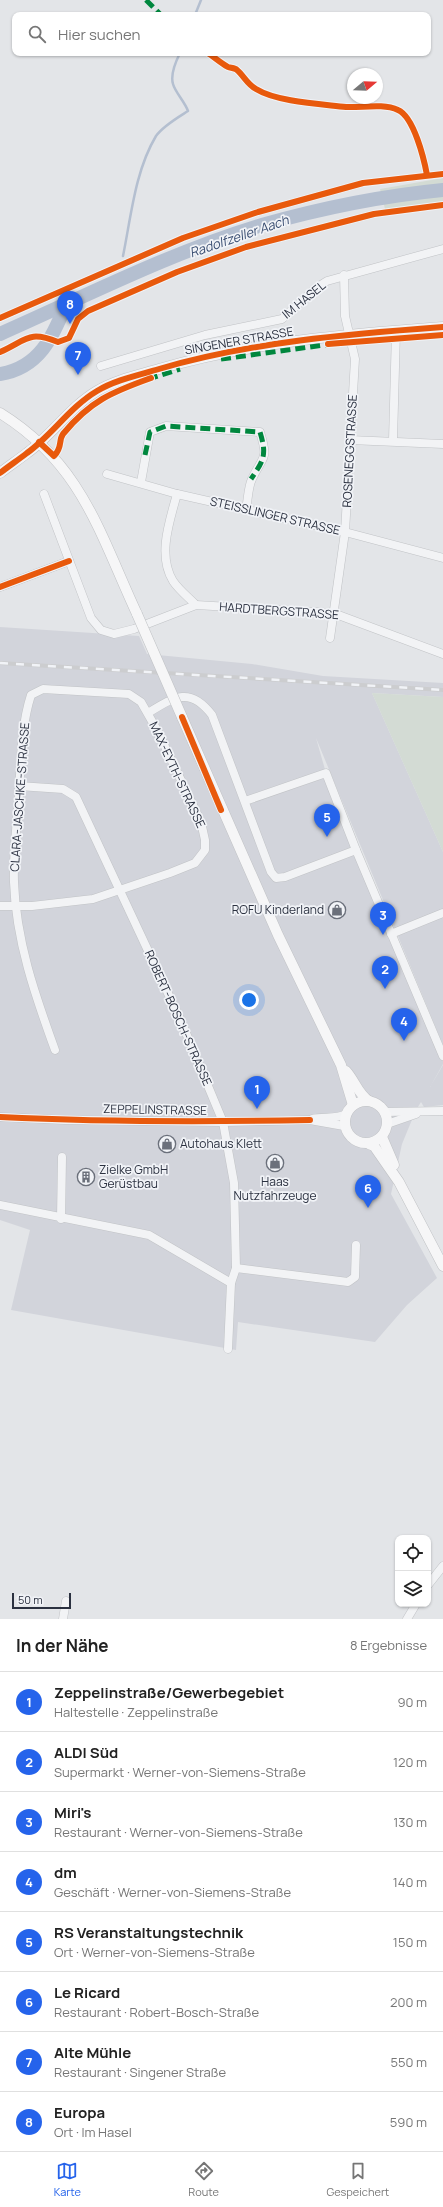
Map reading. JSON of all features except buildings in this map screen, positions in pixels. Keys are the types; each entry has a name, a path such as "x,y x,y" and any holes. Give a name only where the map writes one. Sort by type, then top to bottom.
{"main road":[{"name":"SINGENER STRASSE","path":"0,473 39,442 97,391 113,384 205,356 348,335 443,327"},
{"path":"0,413 20,426 39,442 58,461 77,486 137,614 278,935 341,1065 353,1105"},
{"path":"341,1065 353,1078 360,1093 369,1101 375,1103 384,1112 387,1124 382,1136 369,1144"},
{"path":"369,1101 353,1105 346,1114 344,1126 353,1140 374,1146 399,1182 443,1266"},
{"path":"382,1136 399,1182"}],"street":[{"name":"IM HASEL","path":"101,366 205,335 282,319 316,288 327,281 344,275 443,249"},
{"name":"IM HASEL","path":"344,275 345,316 348,335"},
{"path":"393,440 396,331"},
{"name":"ROSENEGGSTRASSE","path":"330,638 346,532 355,359 352,343 348,335"},
{"path":"140,482 150,432 166,426 260,432 264,447 264,460 251,479 246,509"},
{"path":"350,440 393,440 443,444"},
{"name":"STEISSLINGER STRASSE","path":"106,474 140,482 176,494 346,532 443,558"},
{"path":"0,587 69,561 44,494"},
{"path":"176,494 165,548 166,563 172,580 196,605"},
{"name":"HARDTBERGSTRASSE","path":"69,561 91,618 101,630 114,634 134,629 196,605 333,613 443,654"},
{"name":"CLARA-JASCHKE-STRASSE","path":"55,1050 24,956 16,906 14,881 19,786 27,707 31,694 43,689 129,694 141,702 148,713"},
{"name":"MAX-EYTH-STRASSE","path":"0,906 32,906 93,899 170,873 195,862 205,850 205,840 201,822 148,713 174,697 195,699 205,706 212,715 245,801"},
{"path":"356,850 285,877 276,878 271,872 245,801 326,773 356,850 443,1056"},
{"name":"ROBERT-BOSCH-STRASSE","path":"19,786 63,789 76,796 182,1021 223,1122 234,1183 236,1268 230,1283 228,1349"},
{"path":"391,934 443,913"},
{"path":"384,1112 443,1111"},
{"path":"387,1124 420,1112"},
{"name":"ZEPPELINSTRASSE","path":"310,1120 319,1117 340,1117 346,1114"},
{"name":"ZEPPELINSTRASSE","path":"0,1117 66,1120 223,1122 310,1120 344,1126"},
{"path":"61,1219 62,1157"},
{"path":"0,1205 61,1219 126,1229 149,1235 230,1283"},
{"path":"236,1268 348,1282 355,1277 356,1245"},
{"path":"431,1581 443,1566"},
{"path":"63,1619 66,1601"},
{"path":"407,1619 414,1607"}],"shaded area":[{"path":"443,178 443,203 385,209 380,189"},
{"path":"0,627 139,636 147,654 252,664 323,676 443,683 443,697 372,693 443,852 443,1045 316,738 326,773 443,1056 443,1064 430,1087 443,1065 443,1105 424,1107 421,1102 416,1110 402,1144 391,1194 437,1278 407,1305 375,1342 238,1322 236,1350 11,1310 30,1230 0,1220"},
{"path":"372,693 443,697 443,852"}],"waterway":[{"path":"196,12 201,0"},
{"path":"123,256 138,179 149,150 156,136 162,129 170,122 188,111 174,87 172,80 174,68 179,56"},
{"name":"Radolfzeller Aach","path":"0,334 162,261 228,236 262,225 329,208 374,199 443,190"},
{"name":"Radolfzeller Aach","path":"0,374 14,371 35,358 50,339 66,304"}],"railway":[{"path":"0,663 443,690"}],"marked path":[{"path":"146,0 158,12"},
{"path":"221,359 332,344"},
{"path":"148,379 180,369"},
{"path":"145,455 150,432 166,426 260,432 264,452 259,467 251,479"}],"cycle path":[{"path":"212,56 228,67 236,69 256,89 275,97 324,105 346,107 372,106 398,110 404,114 413,129 421,149 427,175"},
{"path":"0,318 183,238 258,212 363,183 443,174"},
{"path":"0,352 28,338 48,338 58,342 69,338 78,319 88,311 177,272 246,247 374,214 443,205"},
{"path":"0,473 36,446 87,398 104,387 127,378 229,352 300,340 443,327"},
{"path":"328,344 443,335"},
{"path":"39,442 54,456 57,453 63,434 92,405 113,393 151,378"},
{"path":"0,587 69,561"},
{"path":"182,717 221,810"},
{"path":"0,1117 155,1121 310,1120"}],"place":[{"name":"Europa","path":"70,324"},
{"name":"Alte Mühle","path":"78,375"},
{"name":"RS Veranstaltungstechnik","path":"327,837"},
{"name":"ROFU Kinderland","path":"337,910"},
{"name":"Miri's","path":"383,935"},
{"name":"ALDI Süd","path":"385,989"},
{"name":"dm","path":"404,1041"},
{"name":"Zeppelinstraße/Gewerbegebiet","path":"257,1109"},
{"name":"Autohaus Klett","path":"167,1144"},
{"name":"Haas Nutzfahrzeuge","path":"275,1163"},
{"name":"Zielke GmbH Gerüstbau","path":"86,1177"},
{"name":"Le Ricard","path":"368,1208"}]}
